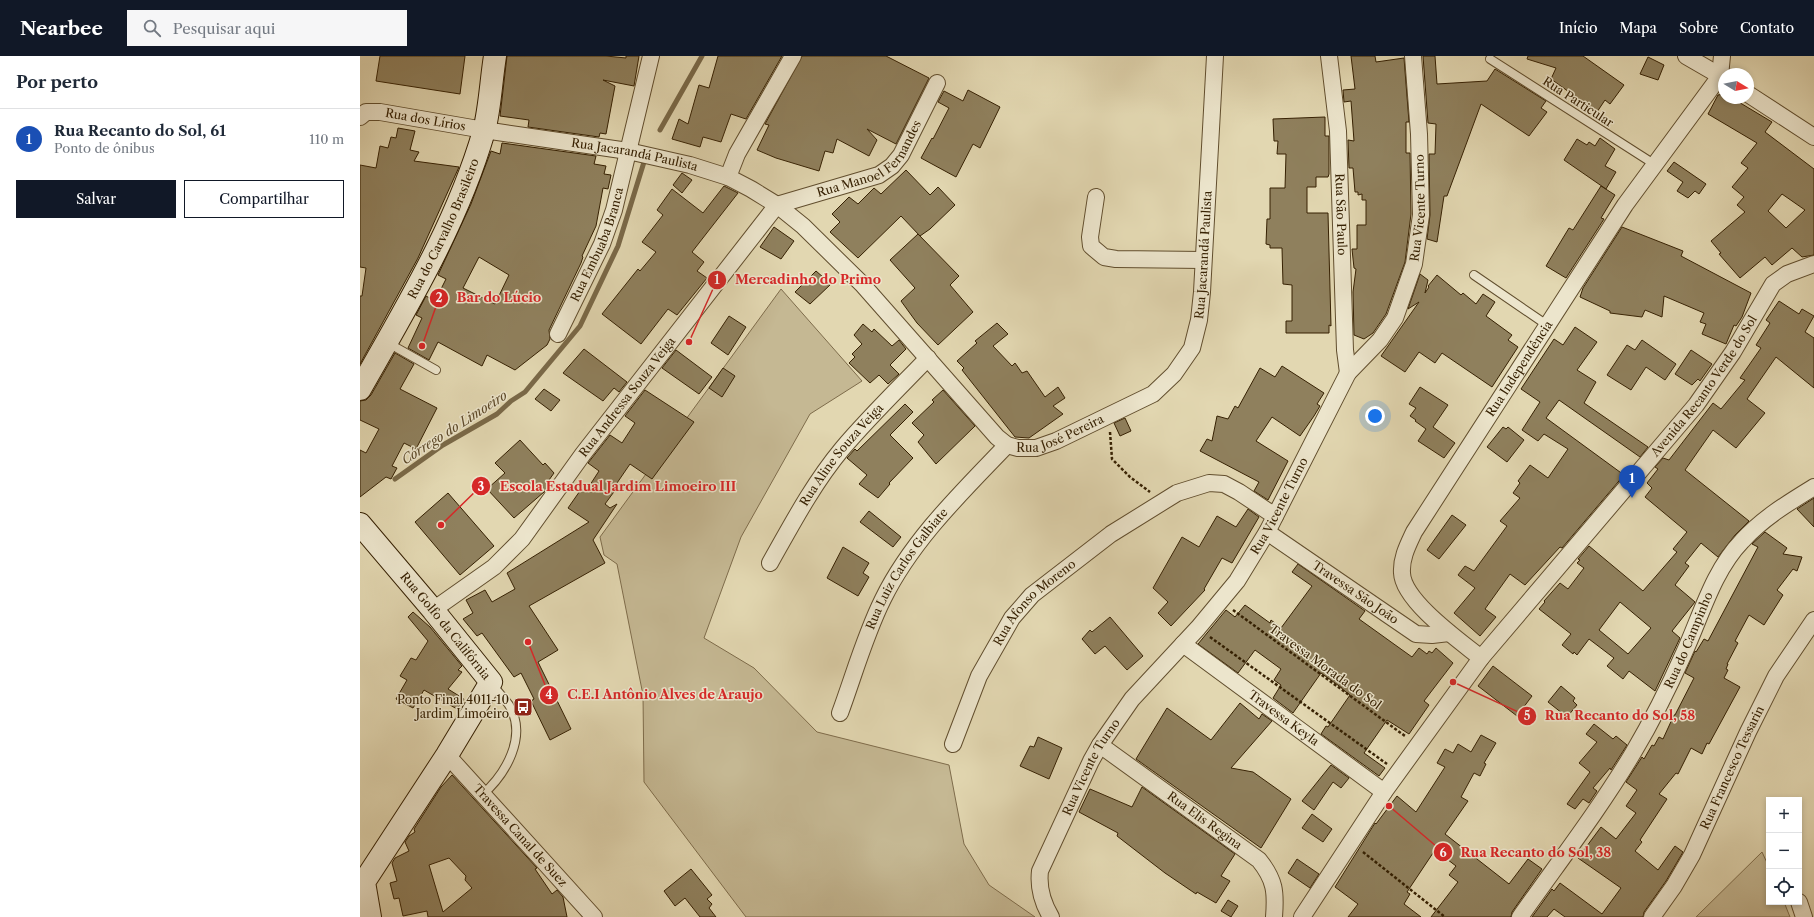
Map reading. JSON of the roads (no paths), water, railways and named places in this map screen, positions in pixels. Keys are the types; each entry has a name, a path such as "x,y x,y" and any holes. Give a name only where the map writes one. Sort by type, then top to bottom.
{"street":[{"name":"Rua do Carvalho Brasileiro","path":"360,389 422,280 455,210 484,130 495,56"},
{"name":"Rua Embuaba Branca","path":"558,334 602,244 634,152 651,56"},
{"path":"728,177 737,154 793,56"},
{"name":"Rua Jacarandá Paulista","path":"1113,414 1153,394 1174,374 1192,348 1199,320 1202,292 1214,56"},
{"name":"Rua São Paulo","path":"1329,56 1338,131 1344,350 1348,374"},
{"name":"Rua Vicente Turno","path":"1051,917 1042,899 1039,884 1040,871 1091,761 1100,745 1132,699 1198,628 1237,581 1267,532 1348,374 1380,340 1395,318 1414,264 1421,215 1419,134 1413,56"},
{"path":"1686,56 1718,75"},
{"path":"1722,56 1722,68"},
{"name":"Rua Independência","path":"1481,658 1449,633 1426,612 1409,592 1402,574 1404,557 1414,532 1599,244 1654,164 1718,82"},
{"name":"Rua Manoel Fernandes","path":"777,205 879,175 892,166 901,155 936,83"},
{"path":"1754,98 1814,137"},
{"name":"Rua dos Lírios","path":"363,115 380,112 484,130"},
{"name":"Rua Jacarandá Paulista","path":"484,130 634,152 690,164 728,177 777,205"},
{"path":"1096,197 1090,237 1091,246 1104,257 1116,259 1203,260"},
{"name":"Rua José Pereira","path":"777,205 803,226 862,284 997,437 1007,445 1018,448 1036,448 1113,414"},
{"name":"Rua Andressa Souza Veiga","path":"433,610 494,567 522,539 583,454 777,205"},
{"name":"Avenida Recanto Verde do Sol","path":"1302,917 1384,792 1481,658 1696,405 1733,352 1772,284 1787,274 1814,264"},
{"name":"Rua Aline Souza Veiga","path":"770,563 801,508 841,450 928,358"},
{"name":"Rua Luiz Carlos Galbiate","path":"840,713 868,633 883,598 903,565 930,529 1007,445"},
{"name":"Rua Afonso Moreno","path":"953,744 979,676 1012,618 1032,595 1111,534 1177,493 1209,483 1219,483 1239,492 1275,516"},
{"name":"Rua do Campinho","path":"1520,917 1633,753 1658,708 1724,565 1741,542 1776,510 1814,487"},
{"name":"Rua Golfo da Califórnia","path":"362,885 447,755 491,682 365,529"},
{"name":"Travessa São João","path":"1267,532 1416,634 1432,635 1449,633"},
{"name":"Rua Francesco Tessarin","path":"1652,917 1674,886 1692,854 1748,732 1776,676 1814,620"},
{"name":"Travessa Keyla","path":"1183,644 1384,792"},
{"name":"Rua Elis Regina","path":"1100,745 1259,860 1269,872 1273,883 1275,895 1274,917"},
{"name":"Travessa Canal de Suez","path":"447,755 587,914"},
{"path":"362,885 370,917"},
{"path":"1800,905 1804,917"}],"lane":[{"name":"Rua Particular","path":"1490,59 1654,164"},
{"path":"1474,275 1547,325"},
{"path":"387,343 436,370"},
{"path":"482,794 493,786 502,773 512,755 517,739 515,720 510,706 491,682"}],"waterway":[{"name":"Córrego do Limoeiro","path":"660,130 702,56"},
{"name":"Córrego do Limoeiro","path":"395,479 443,445 497,414 511,401 525,392 580,326 618,246 644,162"}],"place":[{"name":"Mercadinho do Primo","path":"689,342"},
{"name":"Bar do Lúcio","path":"422,346"},
{"name":"Rua Recanto do Sol, 61","path":"1632,498"},
{"name":"Escola Estadual Jardim Limoeiro III","path":"441,525"},
{"name":"C.E.I Antônio Alves de Araujo","path":"528,642"},
{"name":"Rua Recanto do Sol, 58","path":"1453,682"},
{"name":"Ponto Final 4011-10 Jardim Limoeiro","path":"523,707"},
{"name":"Rua Recanto do Sol, 38","path":"1389,806"}]}
